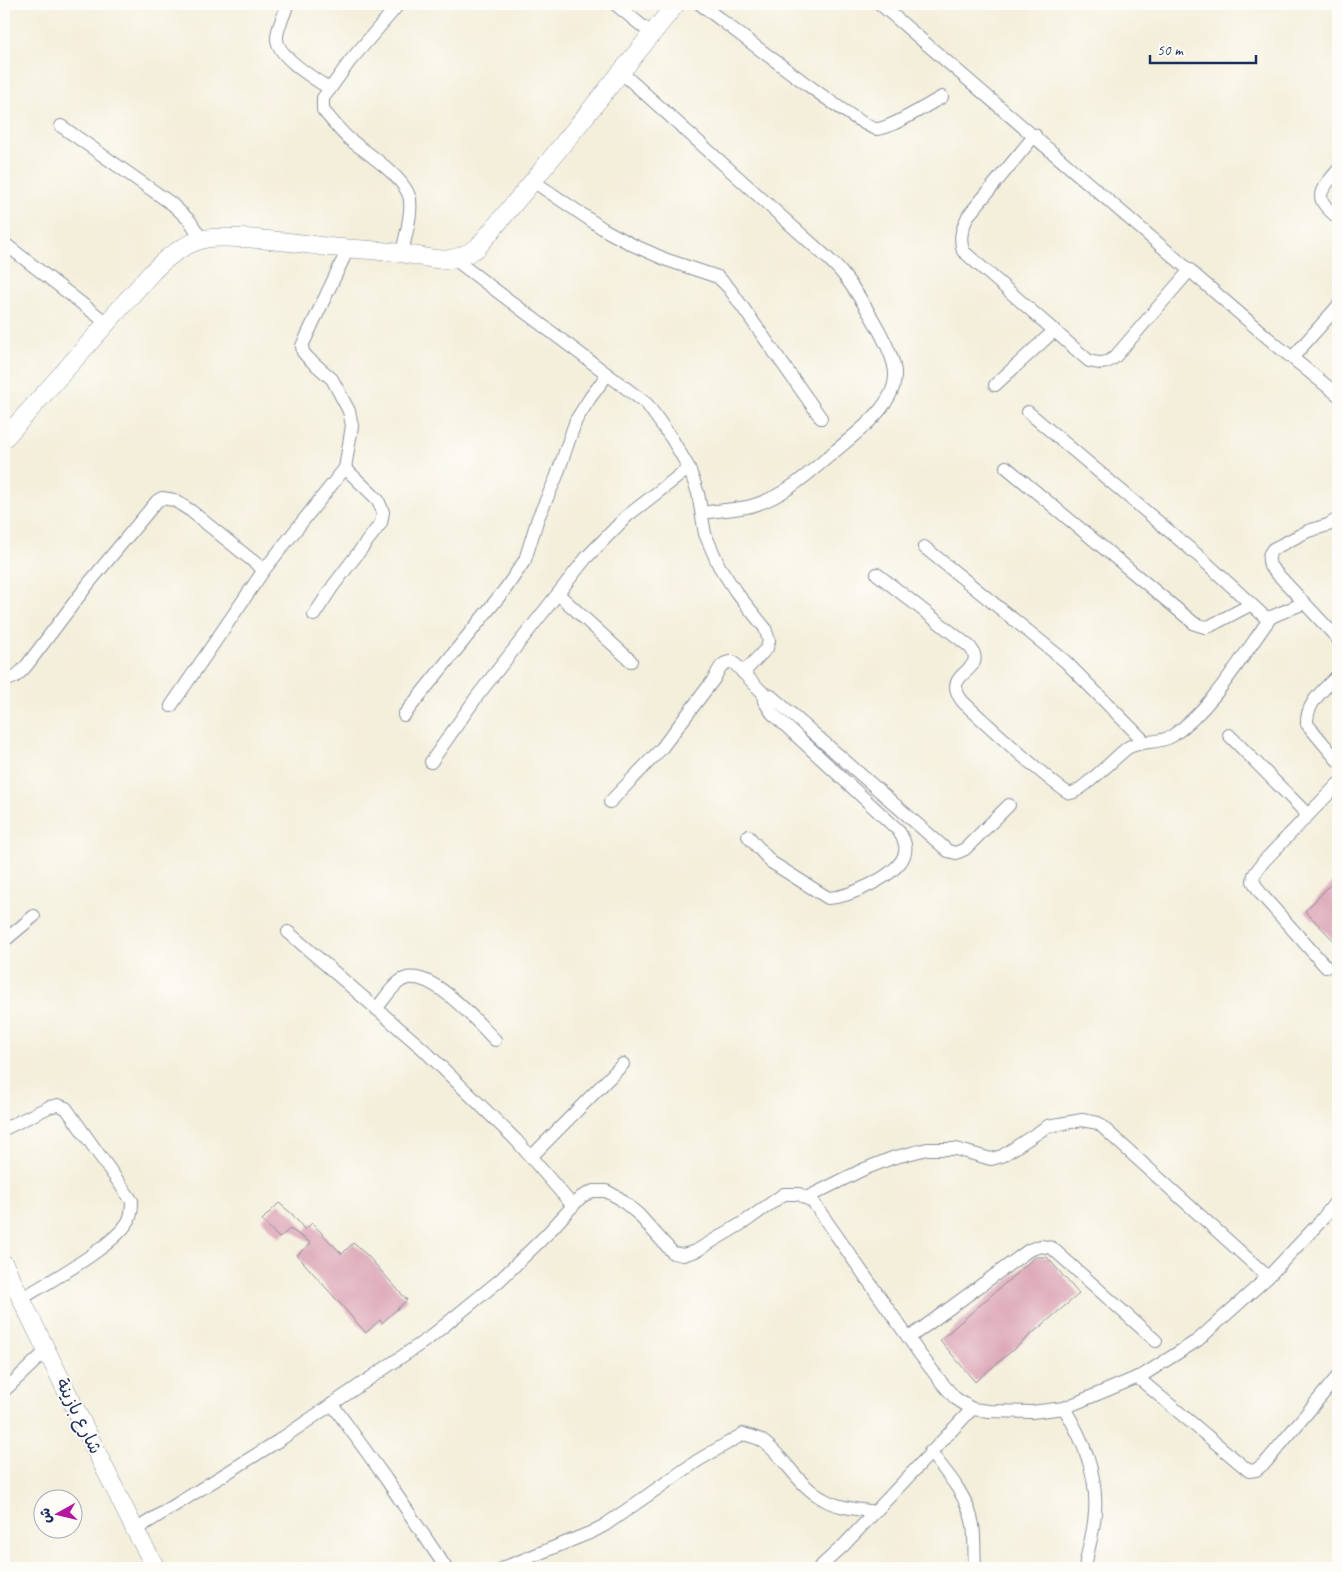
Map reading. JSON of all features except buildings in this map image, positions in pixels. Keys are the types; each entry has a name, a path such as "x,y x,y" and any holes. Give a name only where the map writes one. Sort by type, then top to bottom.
{"street":[{"path":"287,4 277,31 276,41 281,51 302,70 330,90"},
{"path":"399,4 350,61 323,98 322,110 346,137 375,158 405,186 410,199 410,210 402,253"},
{"path":"615,4 652,34"},
{"path":"4,439 108,324 153,271 165,259 187,245 217,237 402,253 427,258 454,260 466,255 476,248 534,181 676,4"},
{"path":"700,4 820,93 871,128 885,127 942,97"},
{"path":"880,4 1035,135 1292,358 1338,395"},
{"path":"621,72 840,271 854,289 887,346 894,364 895,375 886,402 868,424 806,475 783,492 751,506 702,513"},
{"path":"61,126 172,204 190,221 202,240"},
{"path":"1035,135 968,216 961,231 960,241 964,251 1090,361 1100,364 1108,362 1115,357 1190,270"},
{"path":"1338,170 1320,194 1322,202 1338,218"},
{"path":"534,181 605,230 666,260 718,277 729,288 821,418"},
{"path":"4,243 108,324"},
{"path":"171,706 264,570 345,468 352,426 349,411 332,379 308,358 303,352 302,346 348,249"},
{"path":"454,260 548,328 647,404 672,439 689,468 698,493 705,534 719,566 736,592 765,628 769,641 766,648 743,673"},
{"path":"1292,358 1338,306"},
{"path":"995,385 1055,330"},
{"path":"404,714 506,588 525,560 538,518 556,478 576,420 607,375"},
{"path":"1028,412 1201,558 1265,617 1271,617 1304,603"},
{"path":"1006,467 1195,624 1205,627 1210,626 1250,605"},
{"path":"314,615 381,522 383,512 378,500 345,468"},
{"path":"431,762 478,695 586,558 627,516 689,468"},
{"path":"4,680 10,680 18,675 28,664 89,583 156,501 162,498 174,500 191,512 264,570"},
{"path":"1338,519 1328,525 1308,531 1273,549 1268,560 1270,566 1338,639"},
{"path":"924,547 1065,661 1145,742"},
{"path":"878,574 970,647 975,653 976,659 958,680 955,688 957,694 963,702 1067,793 1075,792 1128,748 1145,742 1153,743 1164,740 1194,719 1209,702 1271,617"},
{"path":"558,594 631,660"},
{"path":"610,802 661,749 724,662 733,662 763,693 771,696 948,851 956,853 965,849 1009,805"},
{"path":"1338,675 1314,699 1308,710 1307,724 1338,762"},
{"path":"748,836 758,850 771,862 828,898 846,894 886,875 899,864 905,854 905,841 898,830 772,713 764,701 763,693"},
{"path":"1229,735 1308,815"},
{"path":"1326,967 1257,889 1253,881 1263,862 1338,784"},
{"path":"4,941 34,916"},
{"path":"288,932 423,1049 516,1140 573,1206"},
{"path":"376,1009 399,982 416,977 440,988 496,1040"},
{"path":"531,1157 623,1064"},
{"path":"4,1129 49,1107 58,1105 66,1108 132,1201 132,1212 128,1222 112,1238 94,1253 21,1299"},
{"path":"806,1198 862,1170 892,1158 926,1149 956,1149 991,1159 1002,1156 1048,1126 1082,1120 1098,1123 1268,1277"},
{"path":"135,1530 278,1442 429,1338 500,1280 581,1197 593,1191 606,1191 619,1198 638,1214 673,1253 684,1255 696,1251 713,1241 784,1194 799,1194 813,1202 909,1338 955,1398 972,1409 1032,1412 1064,1408 1137,1377 1198,1340 1268,1277 1319,1223 1338,1199"},
{"path":"909,1338 1028,1250 1042,1246 1052,1248 1156,1341"},
{"name":"شارع بازينة","path":"4,1264 135,1530 156,1568"},
{"path":"4,1391 47,1350"},
{"path":"1137,1377 1249,1471 1256,1470 1266,1462 1338,1376"},
{"path":"332,1404 446,1568"},
{"path":"1064,1408 1076,1428 1092,1471 1096,1501 1085,1568"},
{"path":"819,1568 844,1545 972,1409"},
{"path":"503,1568 599,1528 697,1461 743,1434 760,1440 772,1449 796,1478 821,1498 833,1504 875,1512"},
{"path":"930,1452 966,1502 973,1525 975,1568"}]}
